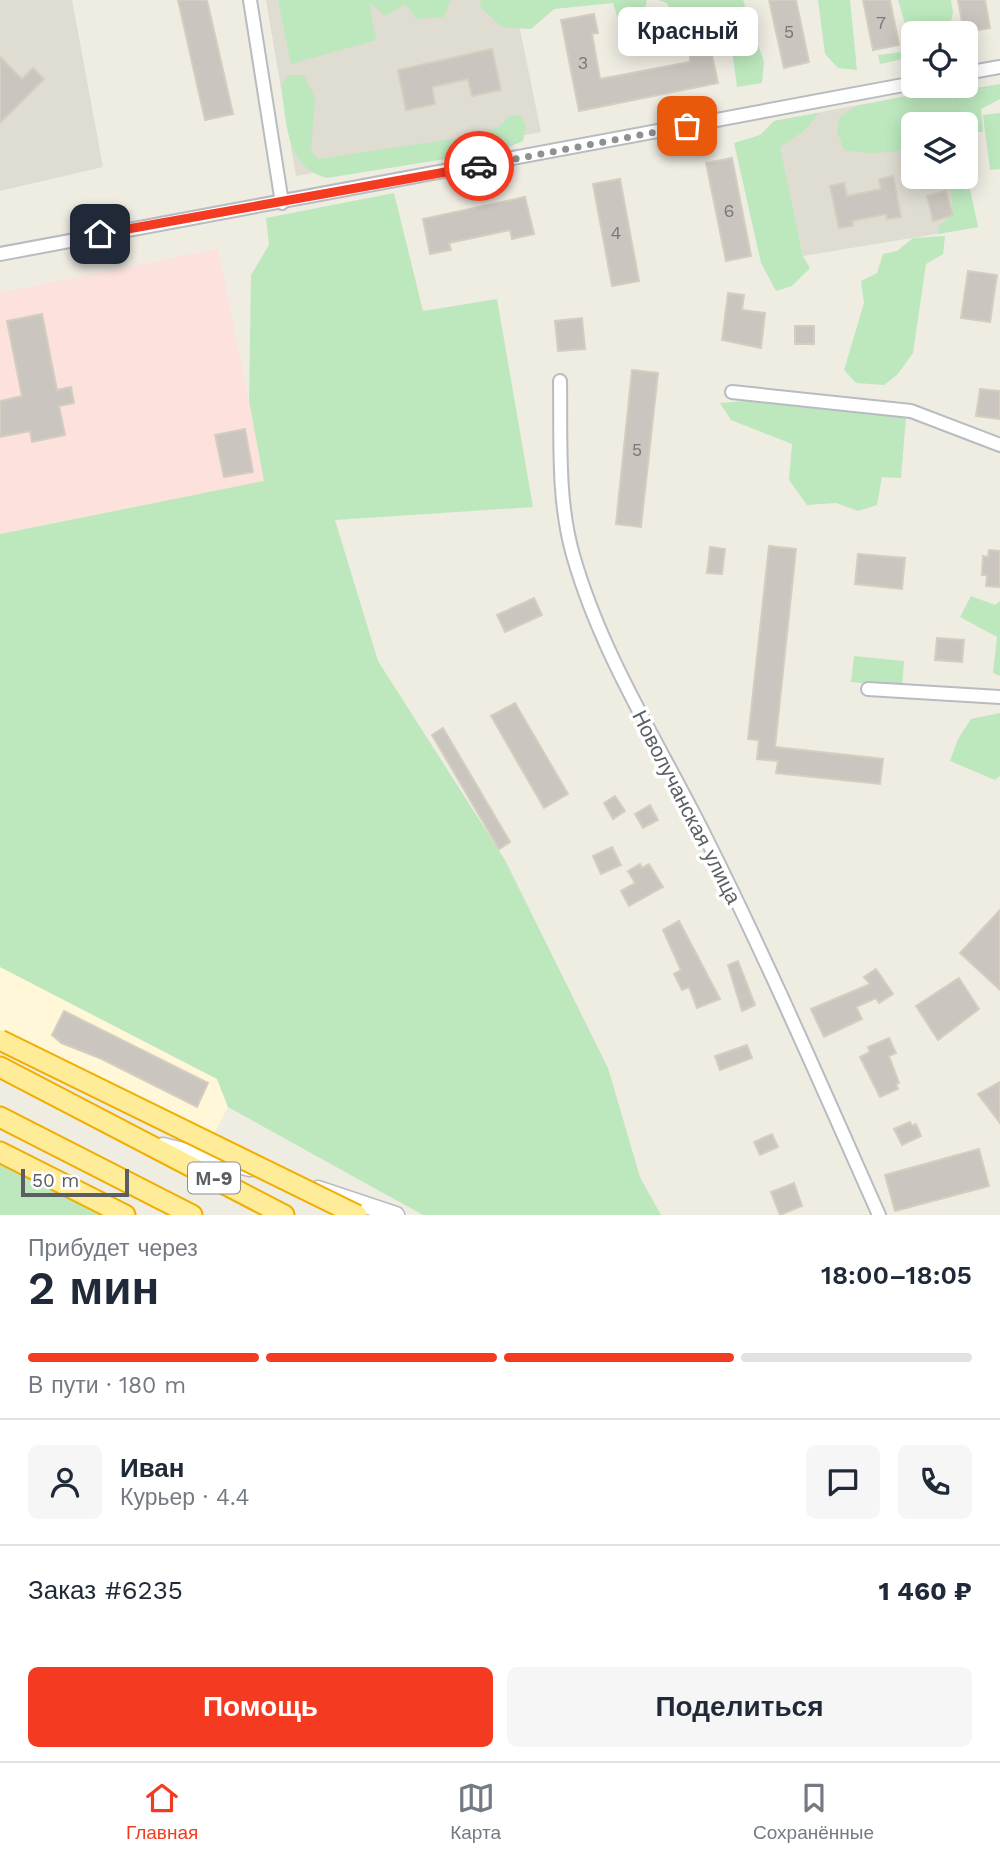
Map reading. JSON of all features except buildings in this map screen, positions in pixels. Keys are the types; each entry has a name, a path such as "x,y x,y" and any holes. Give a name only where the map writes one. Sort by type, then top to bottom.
{"highway":[{"path":"0,1040 357,1215"},
{"name":"М-9","path":"0,1066 284,1215"},
{"name":"М-9","path":"0,1117 192,1215"},
{"path":"0,1152 125,1215"}],"street":[{"path":"250,0 282,203"},
{"path":"978,71 1000,67"},
{"path":"0,254 901,85"},
{"name":"Новолучанская улица","path":"560,381 562,497 573,555 602,634 632,701 706,837 879,1215"},
{"path":"732,392 911,411 1000,444"},
{"path":"868,689 1000,697"},
{"path":"144,1141 267,1173 396,1215"}],"shaded area":[{"path":"0,0 72,0 103,167 0,191"},
{"path":"266,0 514,0 541,132 296,176"},
{"path":"901,97 939,98 926,112 901,112 901,189 969,189 978,227 803,256 774,121"},
{"path":"218,249 265,481 0,534 0,293"},
{"path":"0,967 217,1079 228,1107 214,1134 0,1030"}],"green space":[{"path":"278,0 451,0 444,17 416,19 406,4 385,16 369,2 376,40 291,64"},
{"path":"481,0 647,0 645,9 657,21 648,32 624,38 613,3 554,9 531,29 502,27 480,7"},
{"path":"658,0 743,0 764,62 762,83 737,87 729,28 714,21 686,25 673,17 667,3"},
{"path":"818,0 850,0 857,70 838,68 825,54"},
{"path":"898,0 951,0 951,21 904,21"},
{"path":"901,52 901,60 880,64 878,55"},
{"path":"288,75 304,75 315,98 311,151 318,159 479,135 500,126 509,116 521,115 526,126 523,141 501,150 327,178 303,164 291,141 281,86"},
{"path":"1000,84 1000,99 981,109 983,132 978,132 978,112 901,112 901,150 879,153 844,150 837,132 839,118 856,106 901,97 978,98 978,88"},
{"path":"819,113 805,130 780,147 803,256 810,268 792,286 776,291 761,263 734,143 760,135 774,121"},
{"path":"1000,113 1000,169 990,170 983,115"},
{"path":"951,189 970,189 978,227 938,234 939,225 953,215"},
{"path":"394,193 423,311 497,299 533,507 335,520 378,661 505,860 608,1068 640,1177 661,1215 423,1215 228,1107 217,1079 0,967 0,534 264,481 249,401 251,275 269,245 266,218"},
{"path":"945,236 943,254 926,264 913,353 897,375 884,385 856,383 844,370 864,303 861,281 877,273 883,254 897,251 913,238"},
{"path":"757,400 906,417 901,478 882,477 877,505 858,511 836,503 807,505 789,480 792,444 731,420 720,403"},
{"path":"971,596 995,605 1000,601 1000,676 993,673 997,637 960,617"},
{"path":"854,656 904,661 902,687 851,682"},
{"path":"1000,713 1000,776 995,780 950,761 958,739 971,719"},
{"path":"0,1164 100,1215 0,1215"}],"way so far":[{"path":"479,166 687,126"}],"place":[{"name":"Красный","path":"687,126"}],"route":[{"path":"100,234 479,166"}]}
